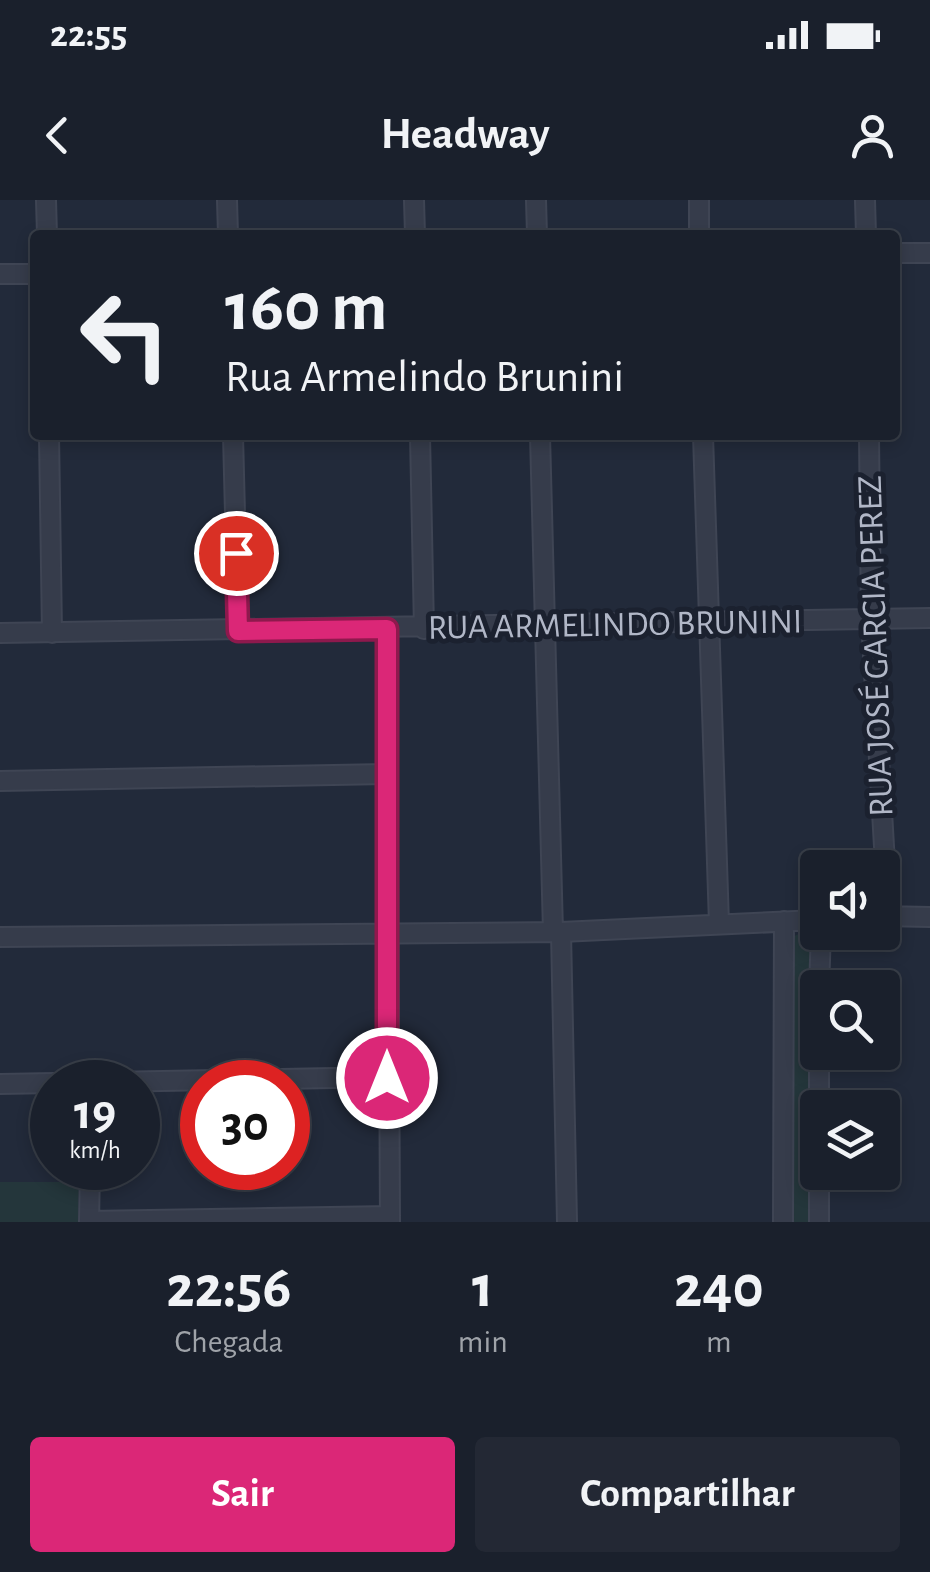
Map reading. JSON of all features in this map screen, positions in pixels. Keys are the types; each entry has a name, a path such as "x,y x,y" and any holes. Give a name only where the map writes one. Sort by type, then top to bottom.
{"street":[{"path":"46,200 46,230"},
{"path":"227,200 228,230"},
{"path":"414,200 415,230"},
{"path":"536,200 536,230"},
{"path":"699,200 700,230"},
{"path":"866,200 866,230"},
{"path":"900,253 930,253"},
{"path":"0,274 30,274"},
{"path":"50,440 52,633"},
{"path":"233,440 238,631"},
{"path":"420,440 424,629"},
{"path":"540,440 542,624 567,1222"},
{"path":"703,440 706,622 719,924"},
{"name":"RUA JOSÉ GARCIA PEREZ","path":"869,440 871,620 882,850"},
{"name":"RUA ARMELINDO BRUNINI","path":"0,632 424,629 930,618"},
{"path":"90,1190 89,1222 390,1219 387,629"},
{"path":"0,781 386,774"},
{"path":"900,916 930,917"},
{"path":"783,1222 784,921"},
{"path":"0,937 557,932 800,921"},
{"path":"160,1080 387,1078"},
{"path":"0,1084 30,1083"},
{"path":"819,1190 819,1222"}],"shaded area":[{"path":"800,933 800,950 813,950 813,970 800,970 800,1070 813,1070 812,1090 800,1090 800,1190 812,1190 812,1222 788,1222 792,937"},
{"path":"0,1182 30,1182 30,1190 79,1190 78,1222 0,1222"}],"route":[{"path":"236,553 238,631 387,629 387,1078"}]}
